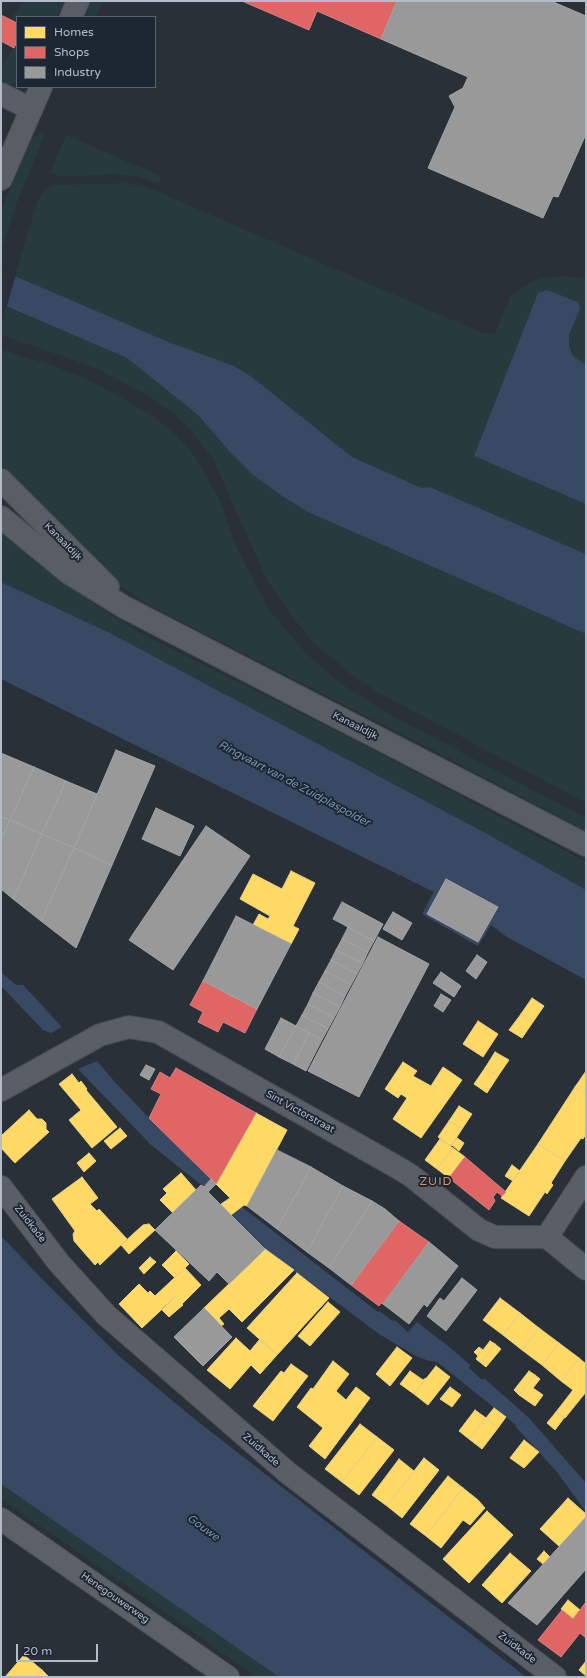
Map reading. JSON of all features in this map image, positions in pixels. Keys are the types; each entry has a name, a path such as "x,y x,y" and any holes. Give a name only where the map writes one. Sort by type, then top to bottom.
{"main road":[{"path":"71,16 78,1"},
{"path":"1,179 41,88"},
{"name":"Kanaaldijk","path":"1,480 106,585 124,607"},
{"name":"Kanaaldijk","path":"1,517 69,573 124,607 586,845"},
{"name":"Henegouwerweg","path":"1,1519 228,1677"}],"street":[{"path":"1,94 31,109"},
{"name":"Sint Victorstraat","path":"1,1090 58,1056 85,1041 100,1035 129,1027 158,1032 410,1175 479,1230 495,1237 547,1237"},
{"path":"586,1177 547,1237 586,1269"},
{"name":"Zuidkade","path":"1,1187 59,1262 106,1315 288,1473 555,1677"}],"green space":[{"path":"23,1 64,1 57,16 16,16 16,20 12,18"},
{"path":"91,1 103,1 96,16 85,16"},
{"path":"16,44 16,82 1,86 2,64"},
{"path":"42,133 44,136 17,202 1,251 1,210 30,141"},
{"path":"66,135 161,176 159,184 139,177 119,174 60,177 50,173"},
{"path":"124,183 147,187 480,332 495,334 511,295 525,286 539,279 564,276 586,278 586,365 573,356 569,347 569,335 580,309 474,455 586,504 586,554 430,487 422,488 352,457 252,377 234,366 171,343 15,276 37,203 44,190 56,185"},
{"path":"6,307 127,358 198,415 230,452 253,475 282,496 310,513 586,634 586,803 379,693 351,674 315,644 294,619 266,578 213,459 189,428 173,413 145,394 91,366 1,335 1,326"},
{"path":"1,350 52,365 97,384 153,416 173,432 191,451 221,503 234,542 268,609 307,654 340,683 387,713 586,818 586,831 446,757 153,607 136,597 97,568 10,477 1,464"},
{"path":"1,526 68,585 93,603 142,634 356,741 586,862 586,890 491,836 110,633 1,582"},
{"path":"1,1484 279,1677 256,1677 1,1499"}],"water":[{"path":"1,270 171,343 234,366 252,377 352,457 422,488 430,487 586,554 586,634 310,513 282,496 253,475 230,452 198,415 127,358 1,304"},
{"path":"547,290 578,302 580,309 569,335 569,347 573,356 586,365 586,504 474,456 538,293"},
{"name":"Ringvaart van de Zuidplaspolder","path":"1,582 110,633 491,836 586,890 586,980 507,937 491,925 478,946 422,914 434,892 1,679"},
{"path":"1,972 16,985 23,985 62,1027 51,1033 43,1030 1,986"},
{"path":"97,1061 149,1118 211,1179 204,1187 151,1145 78,1069"},
{"path":"242,1207 378,1312 379,1311 393,1321 395,1320 408,1332 417,1322 470,1365 469,1368 482,1380 484,1378 529,1418 586,1483 586,1512 557,1472 515,1426 516,1425 437,1362 429,1361 416,1356 379,1334 265,1249 231,1215"},
{"name":"Gouwe","path":"1,1236 119,1356 192,1417 526,1677 279,1677 1,1484"}],"pier":[{"path":"1,268 16,274 6,309 1,307"}],"building: Homes":[{"path":"291,871 315,883 293,926 299,929 291,944 253,925 259,914 268,919 270,916 240,899 253,874 282,889"},
{"path":"532,998 544,1006 533,1022 521,1014"},
{"path":"521,1014 533,1022 522,1038 509,1030"},
{"path":"478,1021 498,1034 483,1057 463,1044"},
{"path":"495,1052 509,1060 498,1076 485,1068"},
{"path":"403,1062 417,1071 413,1076 431,1086 443,1067 462,1080 421,1138 393,1119 407,1098 401,1094 398,1098 385,1089"},
{"path":"485,1068 498,1076 487,1093 474,1084"},
{"path":"586,1071 586,1094 575,1087"},
{"path":"72,1074 79,1083 81,1081 87,1089 86,1090 117,1127 92,1148 69,1120 81,1110 59,1084"},
{"path":"575,1087 586,1094 586,1134 583,1139 581,1138 565,1161 538,1144"},
{"path":"459,1106 472,1114 462,1129 449,1121"},
{"path":"29,1110 37,1119 42,1119 46,1123 46,1129 49,1132 15,1163 1,1148 1,1136"},
{"path":"256,1113 287,1130 247,1206 244,1205 231,1215 221,1204 230,1198 216,1184"},
{"path":"449,1121 462,1129 451,1146 438,1137"},
{"path":"120,1128 127,1136 111,1149 104,1141"},
{"path":"457,1138 464,1143 459,1151 452,1145"},
{"path":"440,1139 453,1148 437,1169 425,1160"},
{"path":"538,1144 565,1161 551,1183 553,1185 547,1194 545,1192 529,1216 501,1198"},
{"path":"453,1148 465,1157 449,1178 437,1169"},
{"path":"89,1153 96,1161 84,1172 77,1163"},
{"path":"512,1165 520,1171 513,1181 505,1176"},
{"path":"181,1173 196,1190 173,1213 160,1200 167,1193 163,1189"},
{"path":"82,1177 98,1198 90,1204 97,1211 99,1209 127,1239 100,1265 98,1262 95,1265 74,1241 73,1234 75,1231 52,1199"},
{"path":"149,1224 155,1230 129,1254 121,1245 143,1225"},
{"path":"265,1249 294,1270 242,1322 229,1309 219,1318 224,1324 221,1326 204,1308"},
{"path":"176,1251 189,1264 175,1278 162,1265"},
{"path":"150,1257 156,1262 144,1274 139,1268"},
{"path":"185,1268 201,1285 182,1304 175,1297 142,1328 119,1304 139,1284 148,1293 150,1291 155,1296"},
{"path":"297,1273 329,1298 277,1355 247,1328"},
{"path":"175,1297 183,1305 169,1317 161,1309"},
{"path":"500,1298 520,1313 503,1335 483,1320"},
{"path":"328,1302 340,1312 310,1346 298,1336"},
{"path":"520,1313 539,1328 522,1350 503,1335"},
{"path":"539,1328 559,1343 542,1365 522,1350"},
{"path":"236,1338 250,1351 260,1339 277,1355 260,1374 251,1365 230,1389 207,1370"},
{"path":"490,1341 495,1344 481,1363 476,1359 478,1356 474,1352 479,1347 483,1350"},
{"path":"559,1343 579,1358 561,1381 542,1365"},
{"path":"495,1344 501,1349 486,1367 481,1363"},
{"path":"397,1347 412,1358 390,1386 376,1374"},
{"path":"579,1358 586,1364 586,1392 565,1418 556,1412 573,1390 561,1381"},
{"path":"333,1361 349,1374 336,1391 346,1400 356,1387 370,1398 325,1459 309,1446 323,1428 297,1407 311,1388 313,1389"},
{"path":"291,1364 308,1376 273,1421 253,1406 281,1371 284,1373"},
{"path":"436,1366 450,1377 428,1405 414,1394"},
{"path":"410,1371 423,1380 426,1378 414,1394 400,1384"},
{"path":"529,1371 535,1375 519,1395 514,1390"},
{"path":"535,1375 540,1379 533,1388 543,1395 535,1406 519,1395"},
{"path":"450,1387 461,1395 452,1407 440,1399"},
{"path":"494,1408 506,1417 498,1428 486,1418"},
{"path":"475,1410 486,1418 469,1439 459,1431"},
{"path":"556,1412 564,1418 555,1430 547,1423"},
{"path":"486,1418 498,1428 482,1449 469,1439"},
{"path":"360,1424 377,1437 342,1482 325,1469"},
{"path":"377,1437 394,1450 359,1495 342,1482"},
{"path":"524,1440 539,1452 524,1468 510,1458"},
{"path":"424,1458 439,1470 402,1518 387,1506"},
{"path":"399,1459 414,1471 387,1506 372,1495"},
{"path":"448,1476 463,1488 426,1536 410,1524"},
{"path":"463,1488 478,1500 485,1508 470,1525 463,1520 441,1548 426,1536"},
{"path":"568,1498 586,1514 586,1517 560,1547 540,1529"},
{"path":"487,1511 513,1535 469,1583 443,1559"},
{"path":"544,1551 550,1557 543,1564 537,1559"},
{"path":"510,1553 531,1571 502,1603 482,1585"},
{"path":"568,1600 580,1610 573,1619 561,1609"},
{"path":"24,1655 42,1670 36,1677 5,1677"},
{"path":"586,1661 586,1676 579,1670"},
{"path":"42,1670 49,1677 36,1677"}],"building: Shops":[{"path":"242,1 397,1 381,39 317,11 309,30"},
{"path":"1,15 16,22 16,43 14,48 1,41"},
{"path":"203,981 257,1009 245,1033 223,1022 218,1032 198,1022 203,1012 190,1005"},
{"path":"176,1068 256,1113 216,1184 149,1118 161,1094 151,1089 160,1072 170,1078"},
{"path":"465,1157 506,1192 502,1196 497,1192 493,1197 495,1201 489,1210 449,1178"},
{"path":"399,1221 429,1242 383,1304 381,1303 379,1306 351,1285"},
{"path":"586,1602 586,1638 580,1633 561,1657 538,1640 562,1610 573,1619"}],"building: Industry":[{"path":"397,1 551,1 586,16 586,134 558,197 553,196 543,218 428,168 455,107 449,96 463,88 468,77 381,39"},
{"path":"116,750 155,766 112,865 74,848"},
{"path":"1,753 34,767 10,820 1,817"},
{"path":"34,767 66,781 42,834 10,820"},
{"path":"66,781 97,794 74,848 42,834"},
{"path":"156,808 194,826 180,856 142,839"},
{"path":"1,817 10,820 1,840"},
{"path":"10,820 42,834 13,899 1,889 1,840"},
{"path":"206,826 250,856 173,970 129,940"},
{"path":"42,834 74,848 41,921 13,899"},
{"path":"74,848 112,865 76,948 41,921"},
{"path":"446,879 498,907 478,942 427,914"},
{"path":"342,902 383,924 374,941 333,919"},
{"path":"393,912 412,923 402,940 383,929"},
{"path":"236,916 291,944 257,1009 203,981"},
{"path":"348,927 374,941 368,952 342,939"},
{"path":"378,937 429,964 359,1097 308,1071"},
{"path":"342,939 368,952 363,963 336,950"},
{"path":"336,950 363,963 357,974 331,960"},
{"path":"477,955 487,962 476,979 466,971"},
{"path":"331,960 357,974 351,985 325,971"},
{"path":"325,971 351,985 345,996 319,982"},
{"path":"441,972 461,986 454,997 433,983"},
{"path":"319,982 345,996 340,1007 313,993"},
{"path":"313,993 340,1007 334,1018 308,1004"},
{"path":"441,994 451,1000 443,1012 434,1006"},
{"path":"308,1004 334,1018 328,1029 302,1015"},
{"path":"302,1015 328,1029 322,1040 296,1026"},
{"path":"281,1018 296,1026 279,1057 265,1049"},
{"path":"296,1026 309,1033 293,1064 279,1057"},
{"path":"309,1033 322,1040 306,1071 293,1064"},
{"path":"146,1065 155,1069 149,1080 140,1075"},
{"path":"277,1150 311,1167 277,1229 247,1206"},
{"path":"311,1167 343,1186 307,1252 277,1229"},
{"path":"211,1179 216,1184 208,1192 265,1249 229,1284 217,1272 209,1281 155,1230 201,1185 204,1187"},
{"path":"343,1186 372,1201 329,1268 307,1252"},
{"path":"372,1201 385,1209 399,1221 351,1285 329,1268"},
{"path":"429,1242 458,1266 427,1307 424,1304 409,1324 383,1304"},
{"path":"462,1278 477,1290 446,1331 427,1316 440,1298 444,1301"},
{"path":"204,1308 232,1337 203,1366 174,1337"},
{"path":"586,1517 586,1569 537,1625 508,1603"}],"district":[{"name":"ZUID","path":"436,1182"}]}
